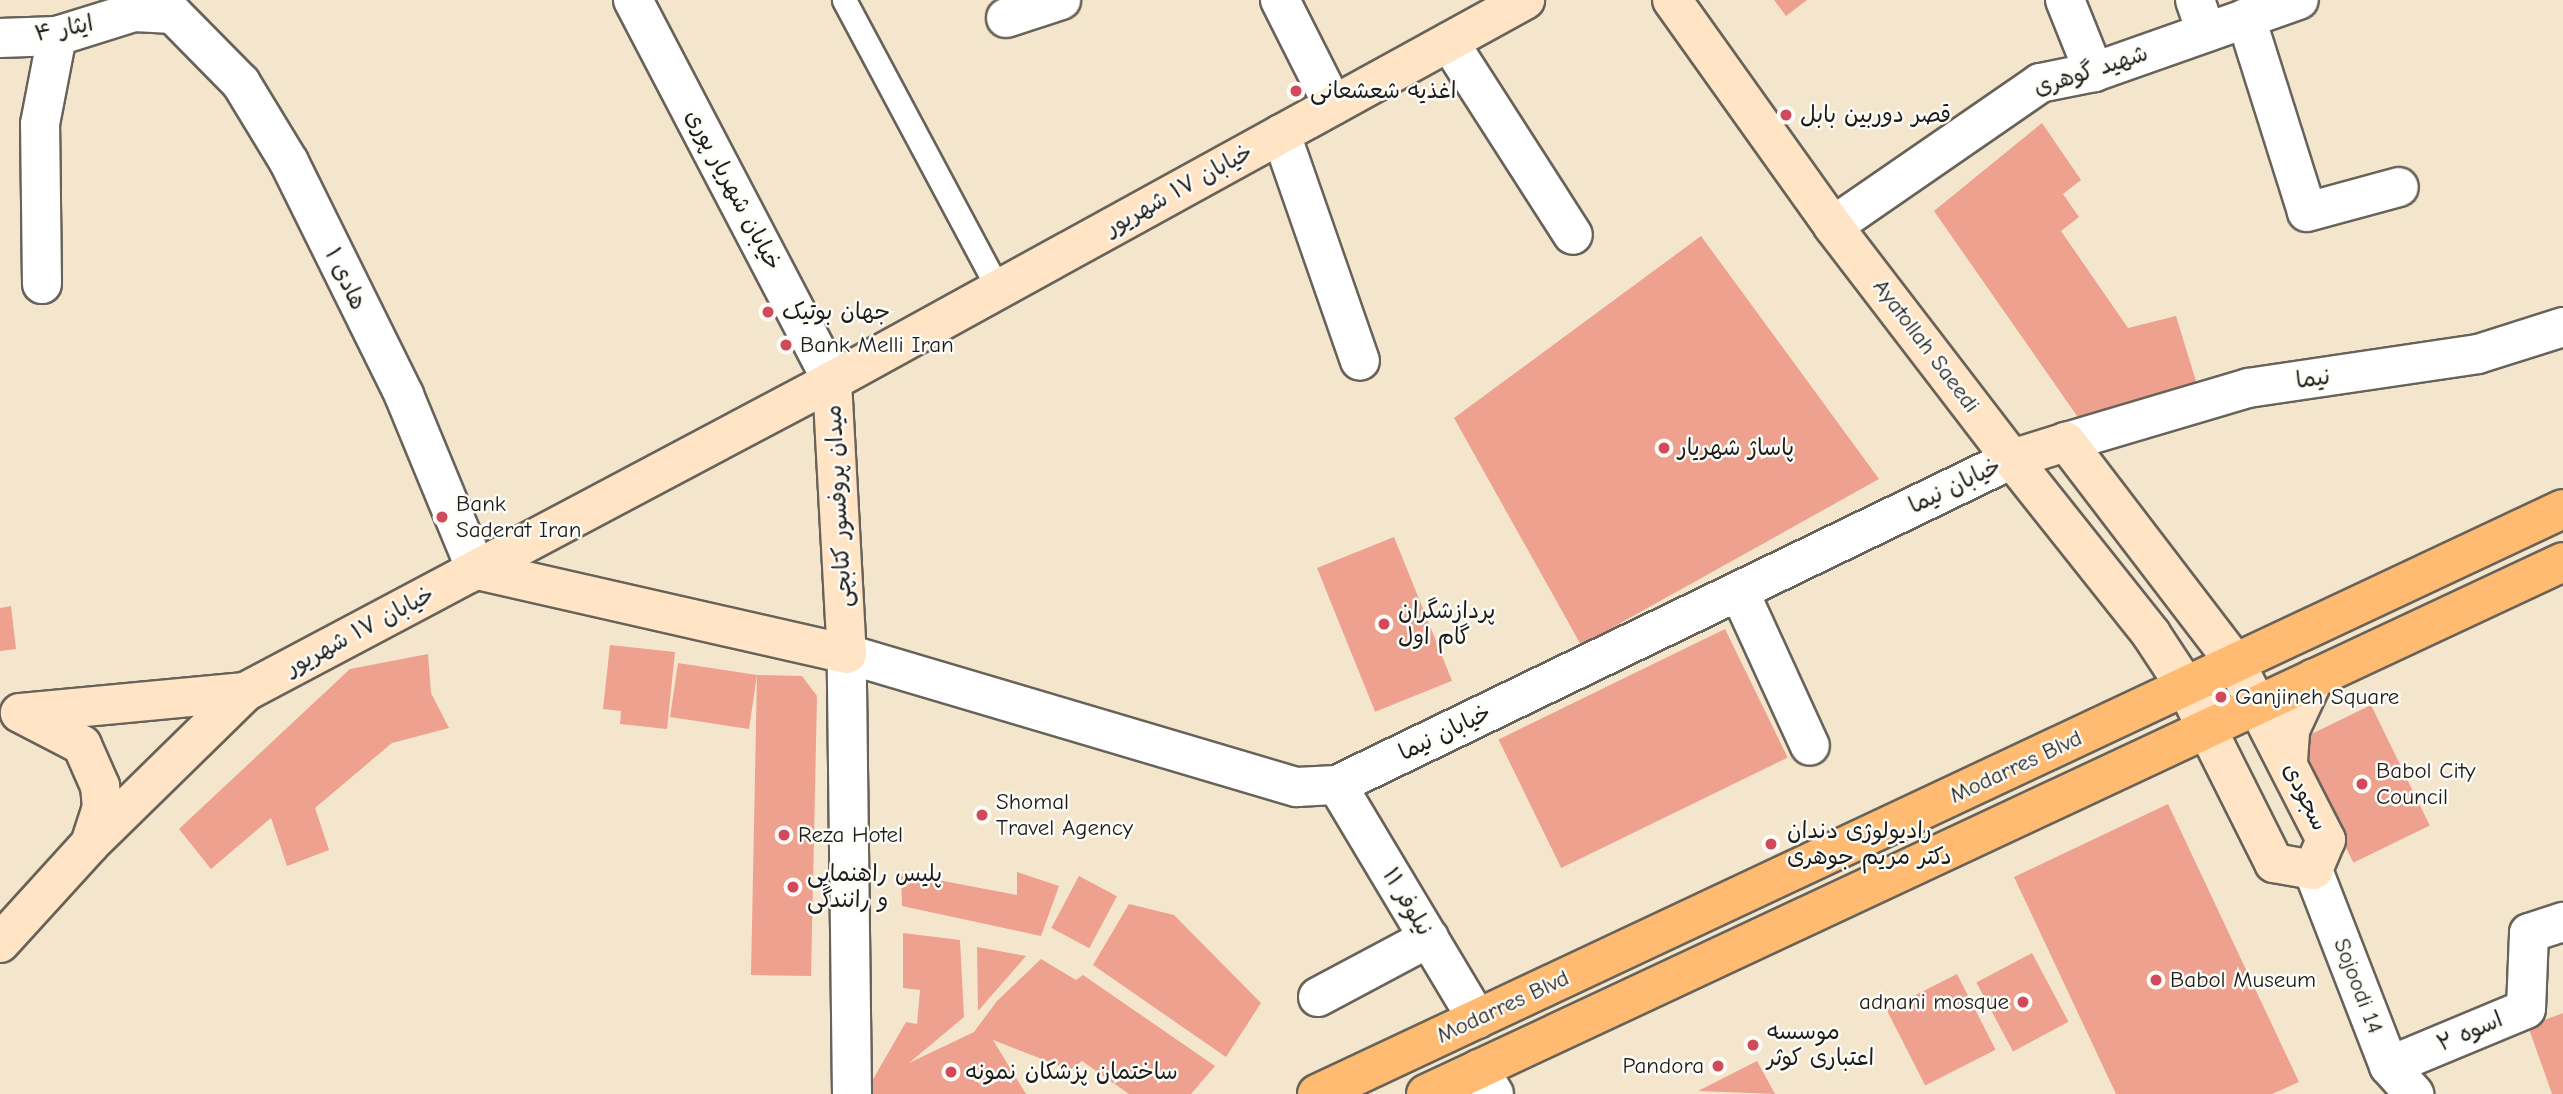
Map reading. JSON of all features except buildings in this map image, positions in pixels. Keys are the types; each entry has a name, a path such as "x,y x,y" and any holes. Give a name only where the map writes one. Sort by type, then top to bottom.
{"main road":[{"name":"خیابان ۱۷ شهریور","path":"832,381 1525,0"},
{"name":"Ayatollah Saeedi","path":"1672,0 1833,226 2151,634 2186,688 2207,727"},
{"name":"میدان پروفسور کتابچی","path":"476,570 832,381 847,654"},
{"path":"2012,458 2067,442"},
{"name":"سجودی","path":"2067,442 2236,664 2259,704 2326,840 2313,870 2274,863 2239,787 2207,727"},
{"name":"Modarres Blvd","path":"1317,1094 2563,509"},
{"path":"2455,560 2476,603"},
{"name":"Modarres Blvd","path":"1426,1094 1487,1082 2207,727 2563,562"},
{"name":"خیابان ۱۷ شهریور","path":"245,692 476,570"},
{"path":"476,570 847,654"},
{"path":"2192,605 2247,633 2286,640"},
{"path":"2125,716 2152,663 2151,634"},
{"path":"2288,761 2290,730 2314,678"},
{"path":"10,714 245,692"},
{"path":"0,943 90,844 245,692"},
{"path":"10,714 82,745 100,786 102,808 90,844"},
{"path":"2150,755 2185,756 2239,787"}],"street":[{"name":"خیابان شهریار پوری","path":"633,0 832,381"},
{"path":"1006,18 1061,0"},
{"path":"1280,0 1333,106"},
{"path":"2065,0 2094,72"},
{"name":"شهید گوهری","path":"1833,226 2040,83 2094,72 2200,16 2246,18 2298,0"},
{"name":"ایثار ۴","path":"2,35 57,36 134,12 173,14"},
{"name":"هادی ۱","path":"173,14 241,83 289,162 404,396 476,570"},
{"path":"2246,18 2307,212 2399,187"},
{"path":"42,284 40,124 57,36"},
{"path":"1449,42 1573,235"},
{"path":"1281,134 1360,361"},
{"name":"نیما","path":"2067,442 2248,388 2478,354 2563,327"},
{"name":"خیابان نیما","path":"847,654 1297,787 1337,785 2012,458"},
{"path":"1739,591 1810,746"},
{"path":"847,654 852,1094"},
{"name":"نیلوفر ۱۱","path":"1337,785 1477,1019"},
{"name":"Sojoodi 14","path":"2313,870 2389,1066 2414,1094"},
{"name":"اسوه ۲","path":"2389,1066 2526,1009 2529,933 2563,922"},
{"path":"1318,997 1429,938"}],"lane":[{"path":"844,0 998,289"}],"place":[{"name":"اغذیه شعشعانی","path":"1296,91"},
{"name":"قصر دوربین بابل","path":"1786,115"},
{"name":"جهان بوتیک","path":"768,312"},
{"name":"Bank Melli Iran","path":"786,345"},
{"name":"پاساژ شهریار","path":"1664,448"},
{"name":"Bank Saderat Iran","path":"442,517"},
{"name":"پردازشگران گام اول","path":"1384,624"},
{"name":"Ganjineh Square","path":"2221,697"},
{"name":"Babol City Council","path":"2362,784"},
{"name":"Shomal Travel Agency","path":"982,815"},
{"name":"Reza Hotel","path":"784,835"},
{"name":"رادیولوژی دندان دکتر مریم جوهری","path":"1771,844"},
{"name":"پلیس راهنمایی و رانندگی","path":"793,887"},
{"name":"Babol Museum","path":"2156,980"},
{"name":"adnani mosque","path":"2023,1002"},
{"name":"موسسه اعتباری کوثر","path":"1753,1045"},
{"name":"Pandora","path":"1718,1066"},
{"name":"ساختمان پزشکان نمونه","path":"951,1072"}]}
